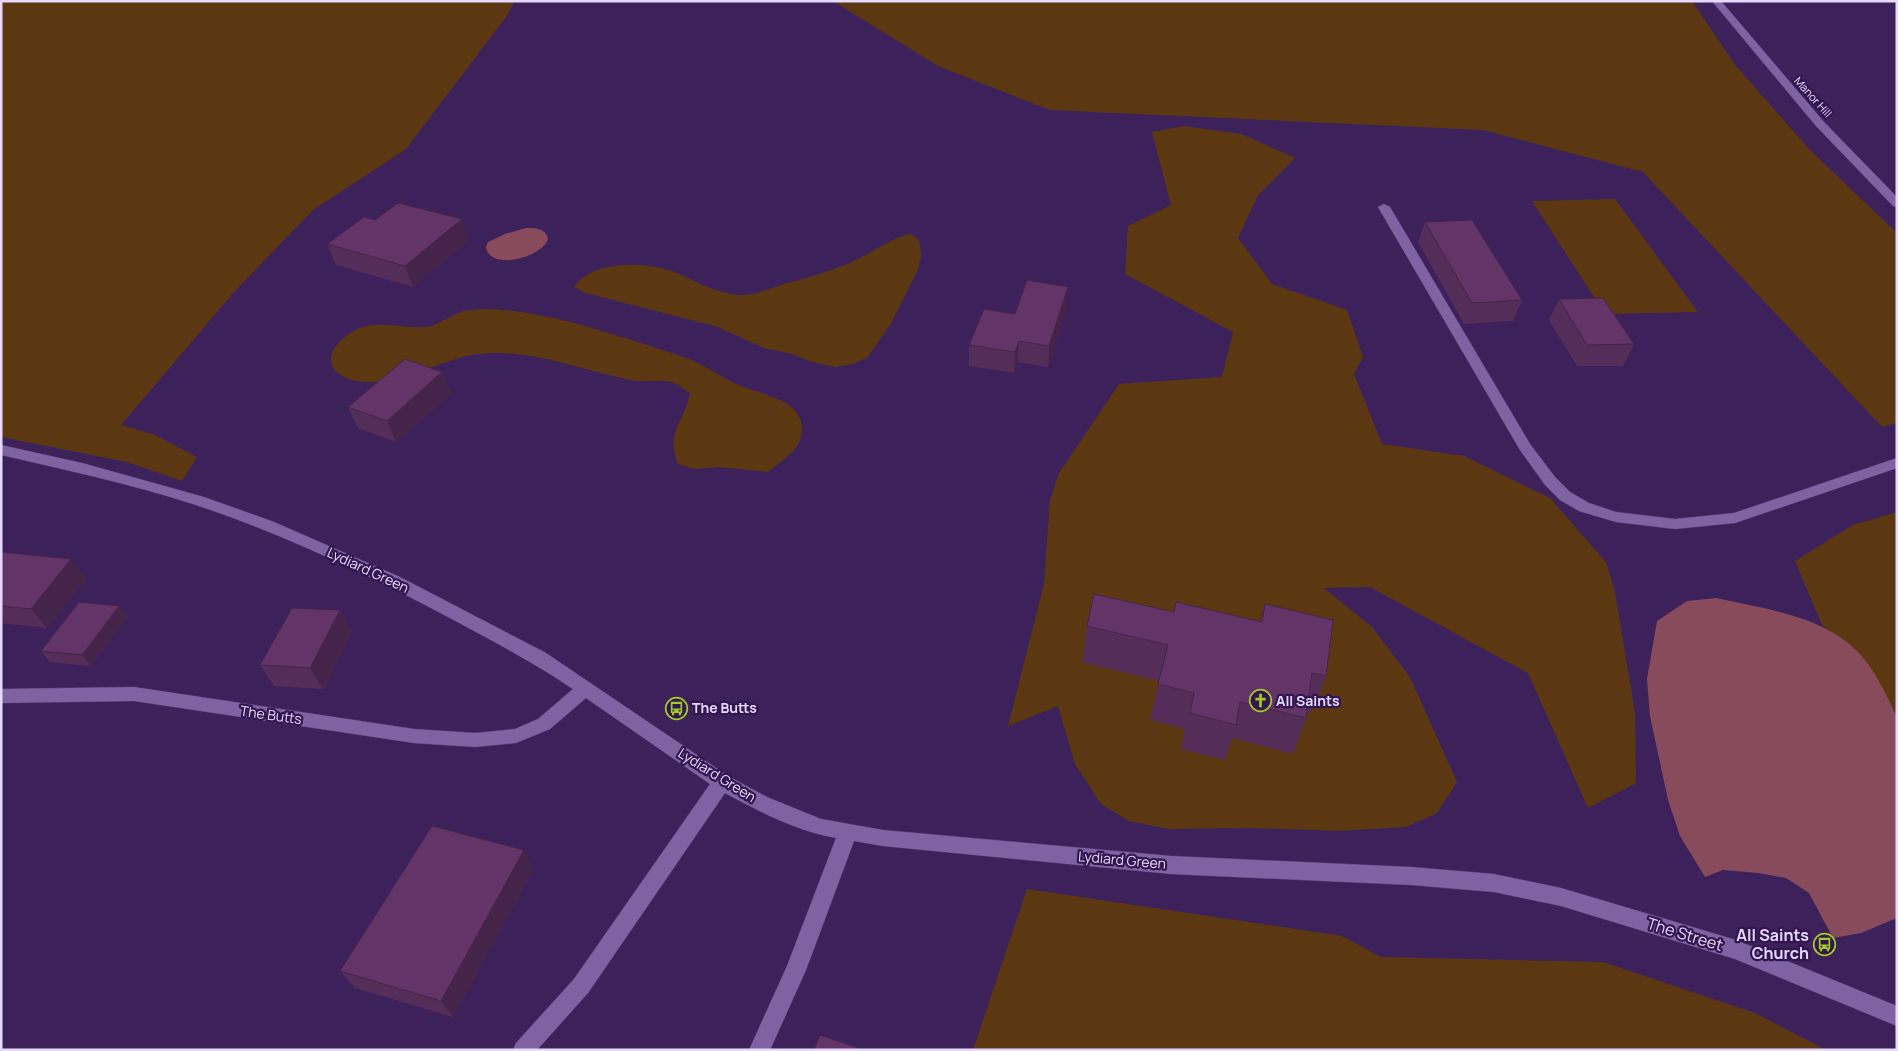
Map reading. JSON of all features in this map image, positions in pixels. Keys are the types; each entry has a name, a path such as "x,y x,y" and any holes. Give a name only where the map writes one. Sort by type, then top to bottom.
{"street":[{"name":"Manor Hill","path":"1716,1 1814,117 1897,204"},
{"path":"1384,207 1525,447 1550,480 1566,496 1584,507 1616,517 1667,524 1736,518 1897,463"},
{"name":"Lydiard Green","path":"1,450 82,468 199,501 278,530 394,581 540,658 646,728 722,782 761,803 821,827 958,846 1171,865 1411,876 1494,883"},
{"name":"The Butts","path":"1,696 134,694 414,736 475,740 516,736 544,724 585,689"},
{"path":"523,1050 580,986 722,782"},
{"path":"759,1050 796,970 848,832"},
{"name":"The Street","path":"1494,883 1561,897 1736,950 1897,1016"}],"shaded area":[{"path":"1,1 515,1 506,17 406,149 313,210 235,291 121,425 155,435 197,457 182,481 127,462 1,437"},
{"path":"833,1 1692,1 1736,66 1809,149 1897,233 1897,423 1882,427 1643,172 1483,130 1050,110 938,66"},
{"path":"1184,126 1241,134 1295,158 1258,195 1238,238 1272,284 1347,310 1363,357 1354,374 1382,444 1464,456 1550,498 1606,562 1615,592 1635,713 1636,783 1588,808 1528,673 1370,587 1324,588 1372,627 1410,677 1457,782 1437,813 1406,827 1336,831 1253,828 1169,829 1129,821 1101,804 1075,764 1058,706 1008,726 1044,584 1050,500 1059,473 1119,384 1222,377 1233,332 1125,274 1128,226 1171,205 1152,132"},
{"path":"1615,199 1698,312 1605,314 1532,201"},
{"path":"526,228 540,229 547,235 548,239 544,246 527,256 517,259 497,259 490,255 486,247 488,242 505,234"},
{"path":"911,234 919,240 921,255 918,270 890,325 867,358 852,364 835,367 764,348 718,327 586,293 574,287 594,271 607,267 637,265 665,269 721,292 737,295 752,294 838,268 892,240"},
{"path":"483,309 522,312 560,319 689,359 733,382 775,398 792,407 798,414 801,422 801,439 793,452 768,472 718,467 695,469 678,464 675,453 675,435 690,393 673,383 633,381 533,356 497,353 464,357 410,375 382,381 368,382 344,377 336,372 332,365 331,357 341,340 361,328 379,325 426,327 461,312"},
{"path":"1897,512 1897,717 1883,689 1858,652 1822,625 1795,561 1853,525"},
{"path":"1716,598 1791,615 1827,629 1857,651 1880,682 1897,717 1897,918 1861,933 1833,938 1809,893 1786,878 1758,873 1723,870 1705,877 1680,836 1668,800 1650,716 1647,679 1657,621 1687,601"},
{"path":"1027,889 1342,936 1381,957 1603,962 1755,1013 1826,1050 973,1050"}],"building":[{"path":"398,203 462,219 405,266 327,244 364,217 375,220"},
{"path":"1472,220 1522,300 1472,303 1425,222"},
{"path":"1027,280 1068,287 1049,346 1019,341 1015,352 969,345 984,309 1015,314"},
{"path":"1603,298 1634,344 1587,345 1559,299"},
{"path":"405,359 442,372 387,421 348,407"},
{"path":"1,552 71,559 31,609 1,606"},
{"path":"1094,594 1174,612 1176,602 1262,622 1265,604 1333,620 1326,676 1312,673 1306,718 1240,702 1236,725 1190,713 1194,693 1158,684 1168,645 1087,626"},
{"path":"79,602 119,606 82,655 41,651"},
{"path":"292,608 340,610 310,668 260,665"},
{"path":"432,826 524,850 441,1001 340,971"},
{"path":"820,1035 864,1050 814,1050"}],"place":[{"name":"All Saints","path":"1260,701"},
{"name":"The Butts","path":"676,708"},
{"name":"All Saints Church","path":"1825,944"}]}
